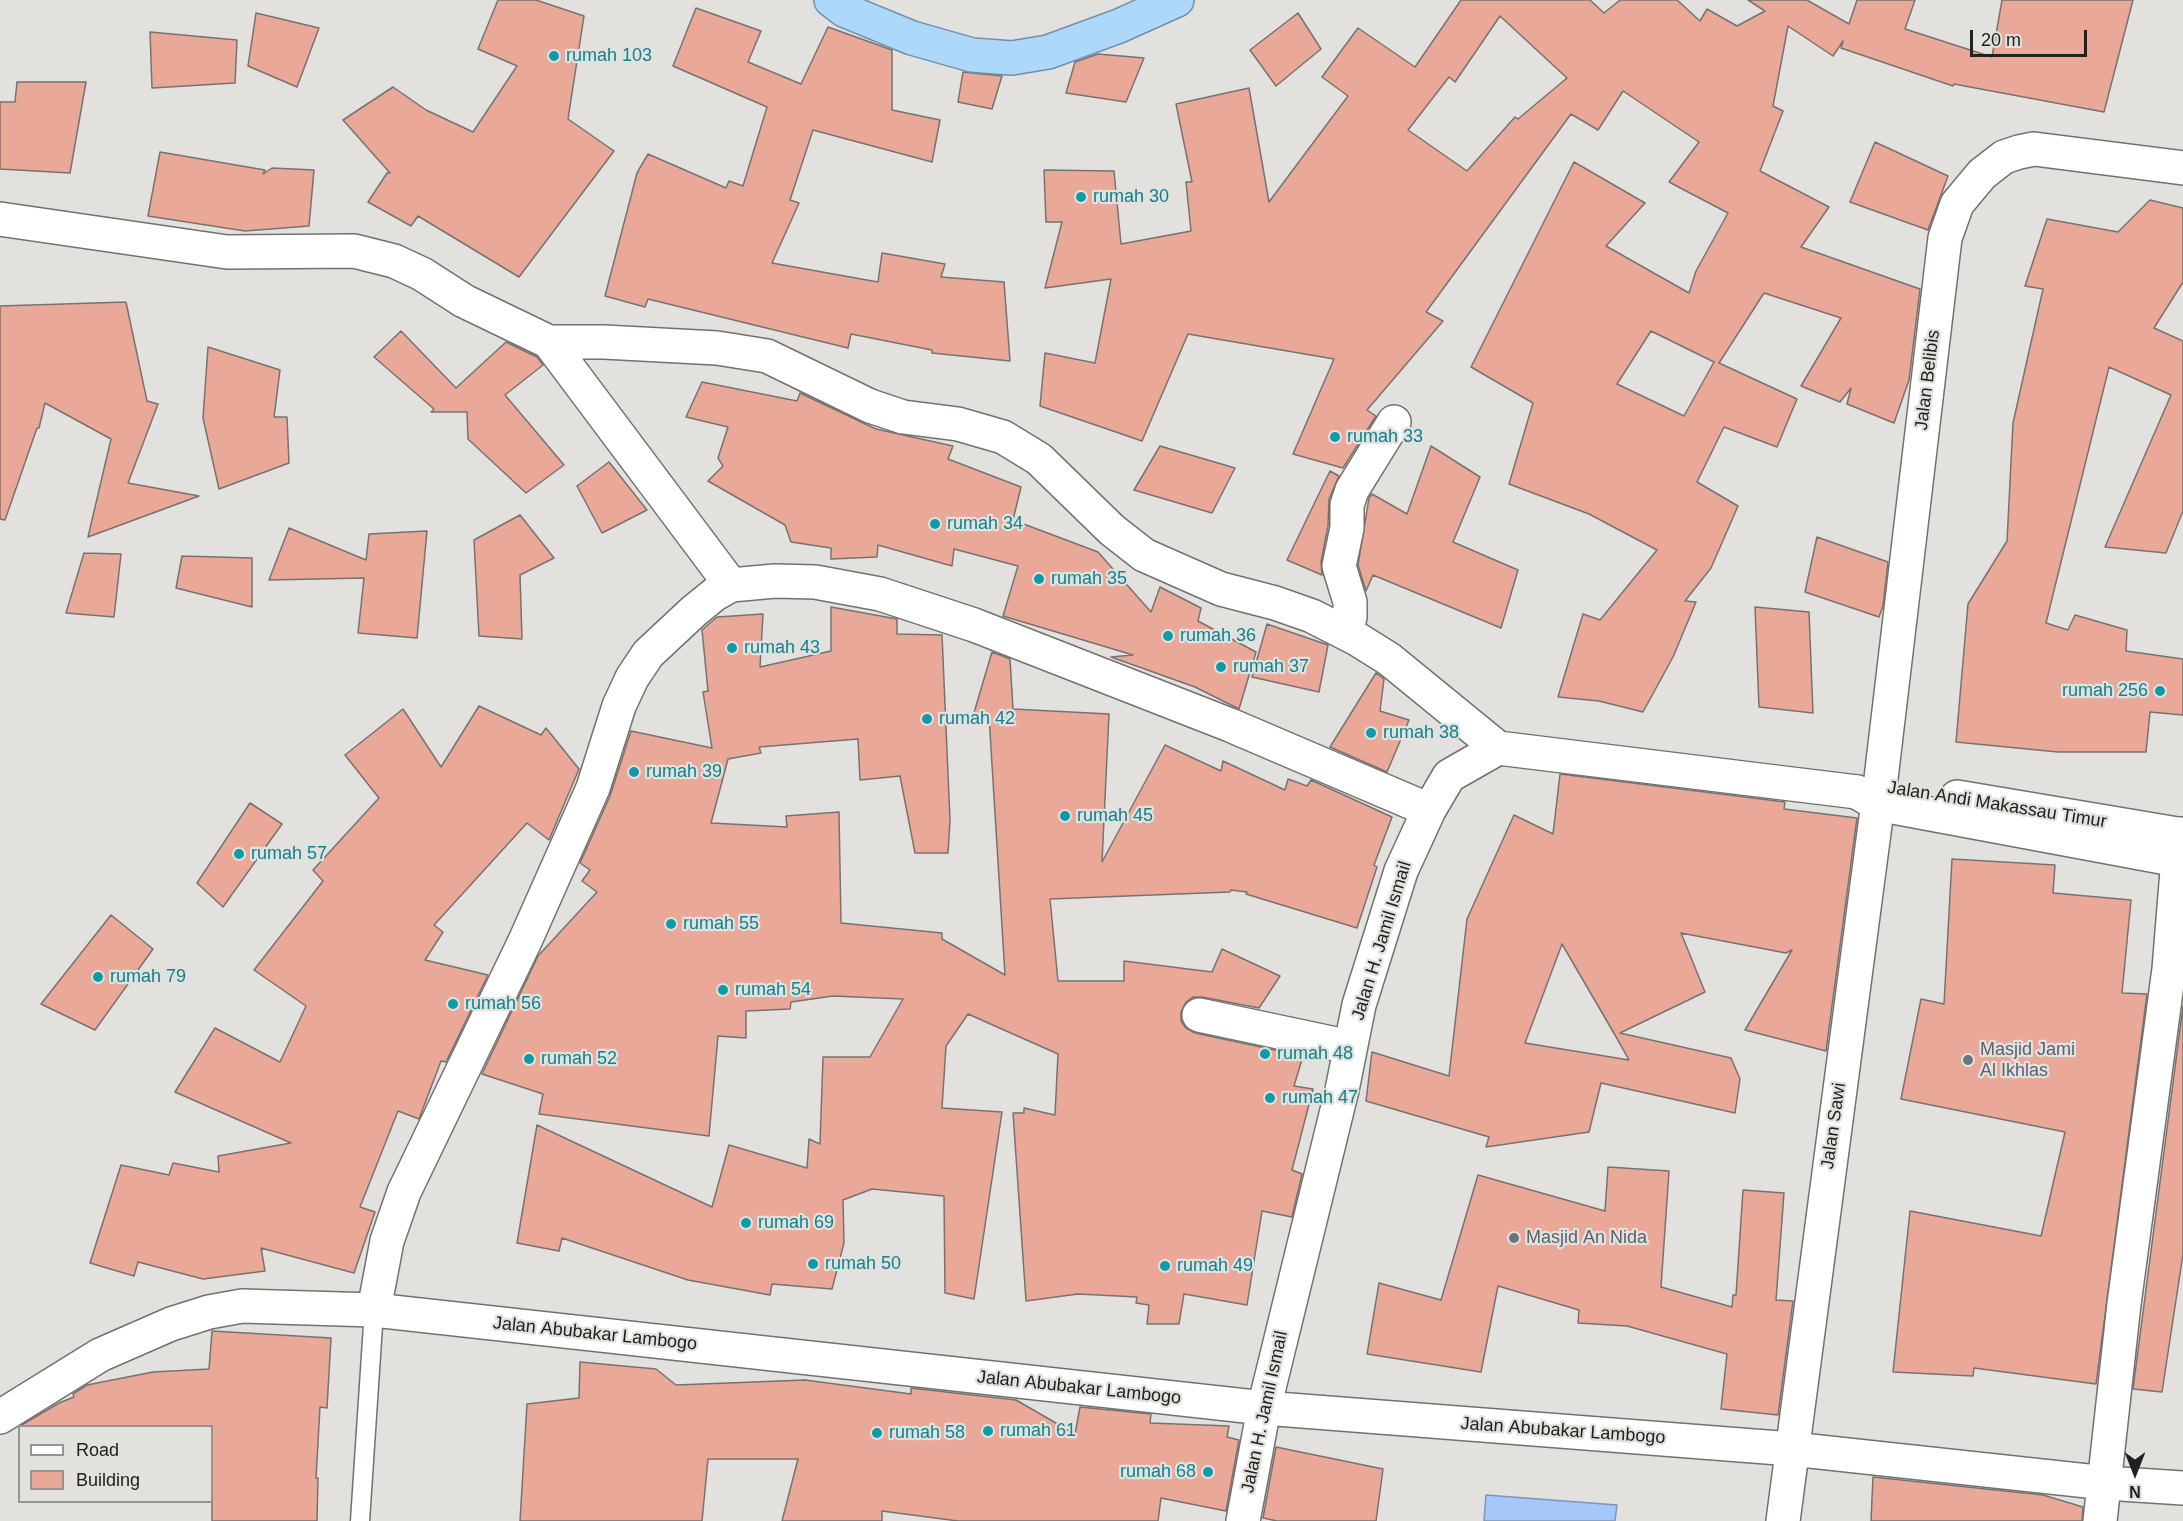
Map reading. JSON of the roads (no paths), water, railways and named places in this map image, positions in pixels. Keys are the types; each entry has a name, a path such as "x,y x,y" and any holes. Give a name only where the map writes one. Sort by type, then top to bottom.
{"highway":[{"path":"831,0 844,10 912,39 972,55 1012,58 1048,52 1119,26 1177,0"}],"street":[{"name":"Jalan Belibis","path":"1871,794 1945,238 1957,204 1982,174 2004,157 2026,151 2183,168"},
{"path":"0,219 226,252 354,251 394,261 422,274 464,301 549,342 604,342 717,348 767,356 870,406 903,417 958,424 1003,437 1039,459 1113,530 1144,555 1221,589 1275,603 1312,616 1344,632 1389,659 1498,748 1871,794"},
{"path":"549,342 731,585"},
{"path":"1344,632 1350,617 1350,602 1339,566 1347,528 1347,505 1352,490 1394,423"},
{"path":"374,1310 387,1241 404,1192 525,941 593,788 619,706 632,678 648,654 694,611 715,594 731,585 776,581 815,582 880,594 974,625 1230,725 1429,810"},
{"name":"Jalan H. Jamil Ismail","path":"1243,1521 1263,1408 1359,1005 1401,871 1429,810 1449,776 1498,748"},
{"name":"Jalan Andi Makassau Timur","path":"1871,794 2181,847"},
{"name":"Jalan Sawi","path":"1783,1521 1871,794"},
{"path":"2100,1521 2106,1484 2124,1304 2169,969 2181,847"},
{"path":"1199,1015 1350,1047"},
{"name":"Jalan Abubakar Lambogo","path":"0,1417 100,1355 171,1324 209,1312 242,1306 374,1310 1263,1408 1792,1449 2106,1484 2183,1488"}],"lane":[{"path":"360,1521 374,1310"}],"water":[{"path":"1486,1495 1617,1505 1615,1521 1484,1521"}],"place":[{"name":"rumah 103","path":"554,56"},
{"name":"rumah 30","path":"1081,197"},
{"name":"rumah 33","path":"1335,437"},
{"name":"rumah 34","path":"935,524"},
{"name":"rumah 35","path":"1039,579"},
{"name":"rumah 36","path":"1168,636"},
{"name":"rumah 43","path":"732,648"},
{"name":"rumah 37","path":"1221,667"},
{"name":"rumah 256","path":"2160,691"},
{"name":"rumah 42","path":"927,719"},
{"name":"rumah 38","path":"1371,733"},
{"name":"rumah 39","path":"634,772"},
{"name":"rumah 45","path":"1065,816"},
{"name":"rumah 57","path":"239,854"},
{"name":"rumah 55","path":"671,924"},
{"name":"rumah 79","path":"98,977"},
{"name":"rumah 54","path":"723,990"},
{"name":"rumah 56","path":"453,1004"},
{"name":"rumah 48","path":"1265,1054"},
{"name":"rumah 52","path":"529,1059"},
{"name":"Masjid Jami Al Ikhlas","path":"1968,1060"},
{"name":"rumah 47","path":"1270,1098"},
{"name":"rumah 69","path":"746,1223"},
{"name":"Masjid An Nida","path":"1514,1238"},
{"name":"rumah 50","path":"813,1264"},
{"name":"rumah 49","path":"1165,1266"},
{"name":"rumah 61","path":"988,1431"},
{"name":"rumah 58","path":"877,1433"},
{"name":"rumah 68","path":"1208,1472"}]}
